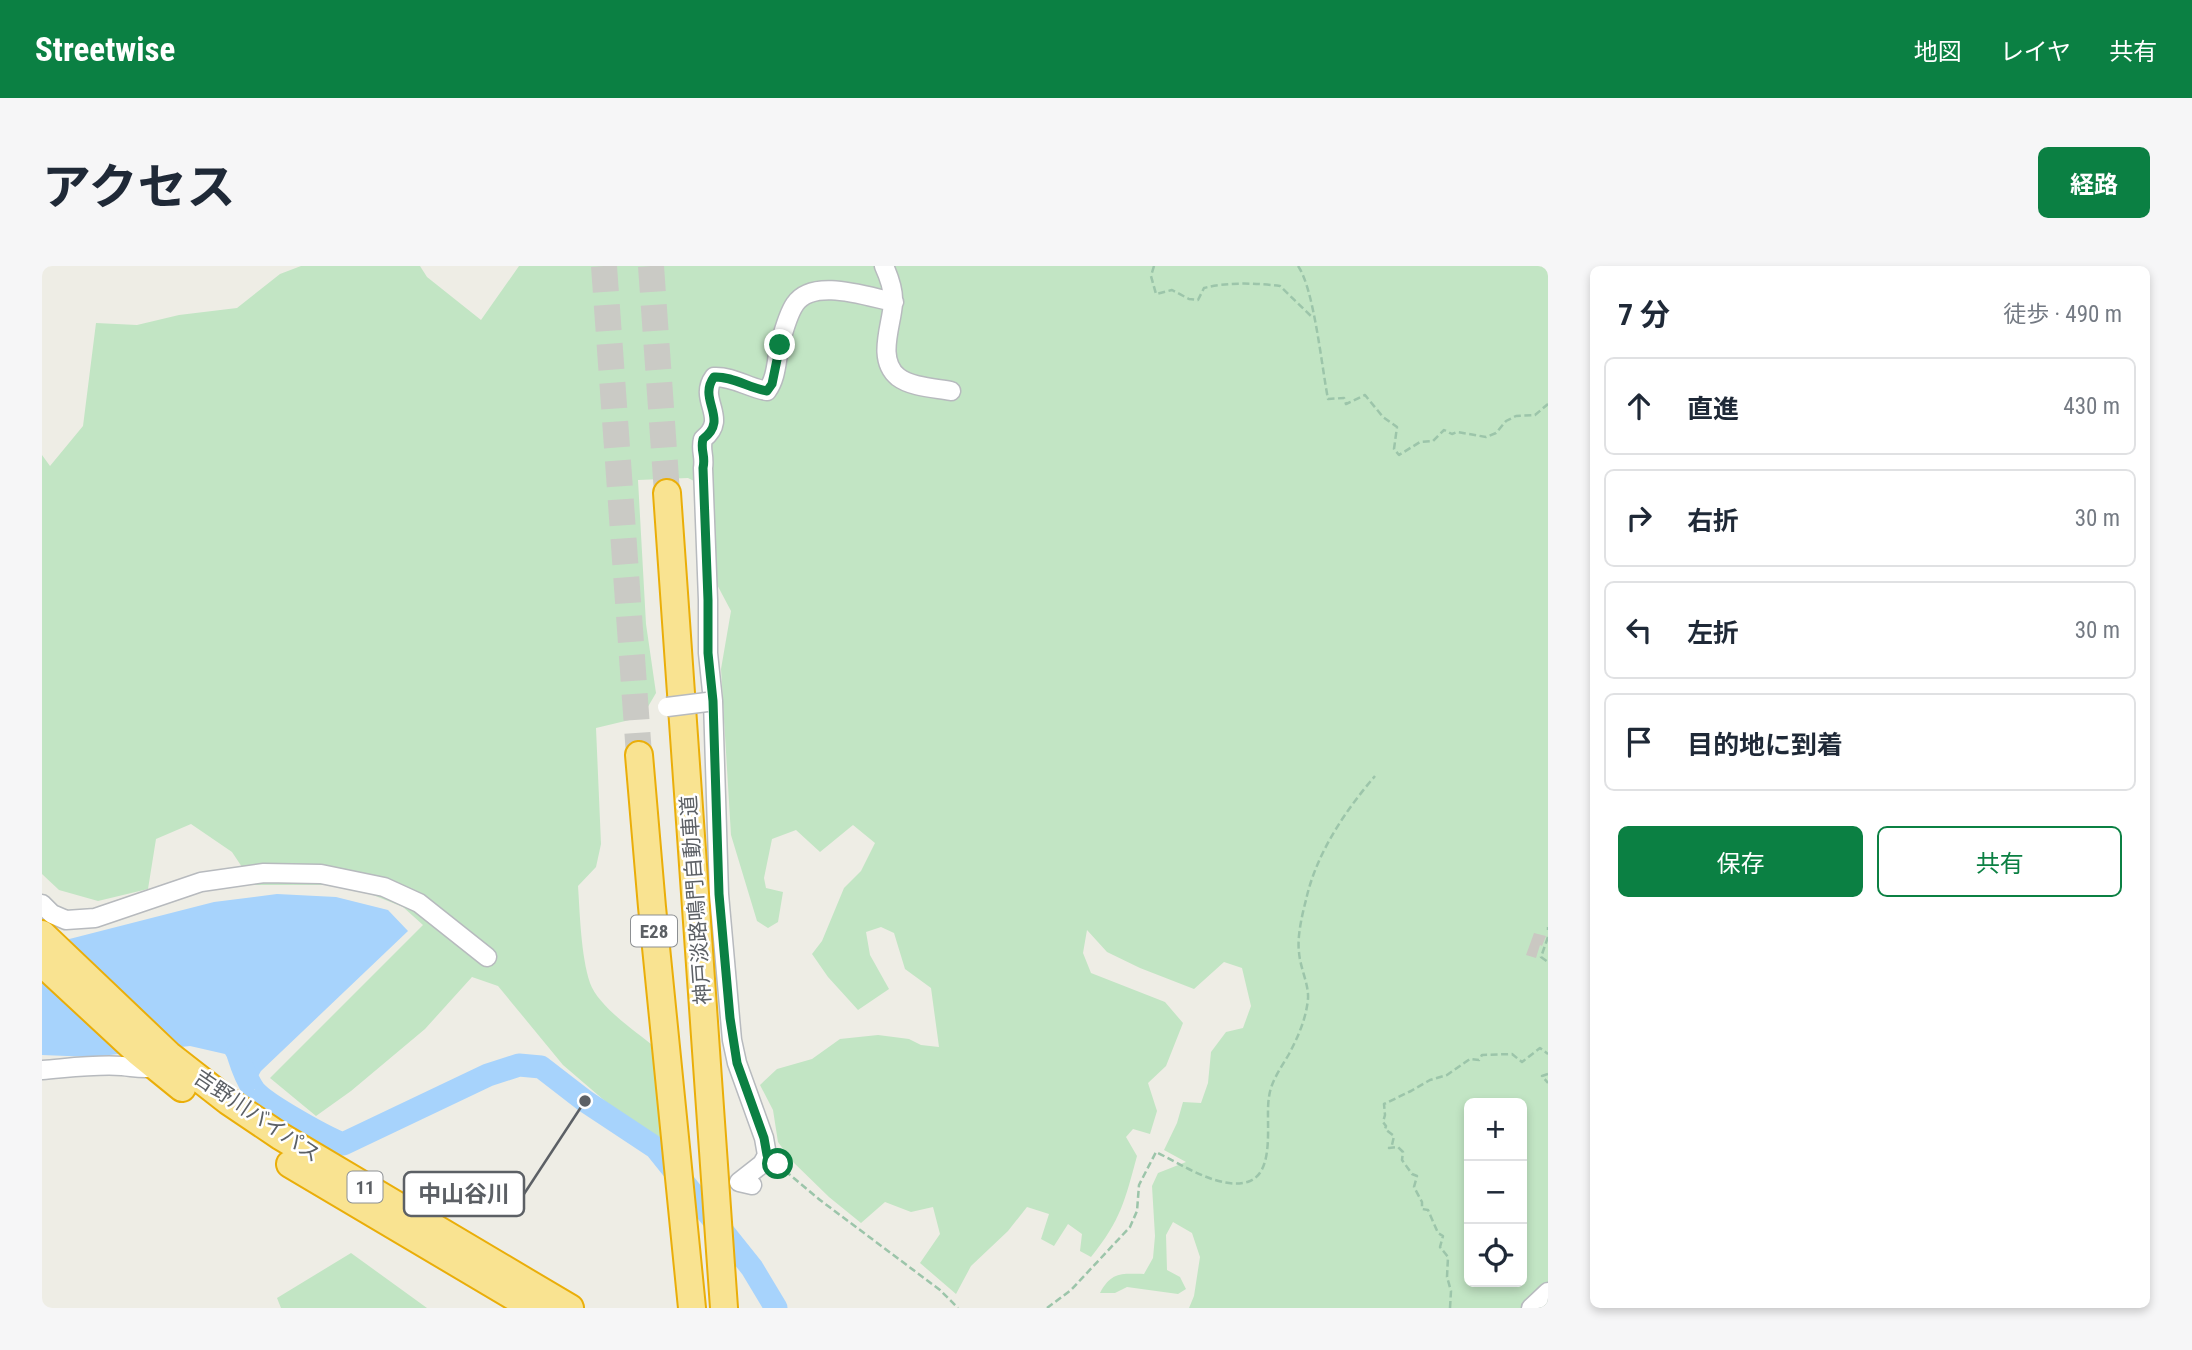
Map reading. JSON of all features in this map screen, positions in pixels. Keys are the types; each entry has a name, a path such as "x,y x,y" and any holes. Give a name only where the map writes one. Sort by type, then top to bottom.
{"highway":[{"name":"神戸淡路鳴門自動車道","path":"667,493 723,1308"},
{"name":"神戸淡路鳴門自動車道","path":"639,755 692,1308"},
{"name":"吉野川バイパス","path":"42,934 155,1058 228,1101 280,1136 570,1308"},
{"name":"吉野川バイパス","path":"42,963 155,1058 215,1114 270,1151 533,1308"}],"street":[{"path":"884,266 894,302 887,337 891,368 898,377 911,383 951,391"},
{"path":"752,1185 739,1182 762,1164 767,1155 764,1138 737,1063 719,894 708,653 703,468 705,456 701,448 703,439 710,434 715,415 707,394 714,377 723,377 753,389 767,391 772,384 780,345 795,303 809,293 837,290 894,302"},
{"path":"667,707 710,702"},
{"path":"42,904 52,914 66,919 95,918 201,882 264,873 321,874 384,887 419,903 487,957"},
{"path":"42,1070 98,1066 147,1069 155,1058"},
{"path":"1531,1308 1548,1292"}],"path":[{"path":"1154,266 1151,276 1156,293 1172,290 1189,299 1198,300 1204,288 1219,284 1280,286 1313,317"},
{"path":"1298,266 1303,273 1313,317 1328,399 1344,398 1346,404 1365,395 1382,417 1397,427 1394,449 1399,455 1420,442 1433,441 1444,430 1452,434 1457,432 1486,437 1496,433 1506,421 1516,416 1535,415 1548,404"},
{"path":"1047,1308 1070,1290 1130,1227 1137,1211 1139,1185 1156,1152 1222,1184 1238,1184 1252,1180 1259,1174 1267,1155 1269,1096 1275,1077 1306,1017 1308,994 1298,949 1306,899 1321,855 1361,793 1376,776"},
{"path":"1548,937 1541,957 1548,962"},
{"path":"1450,1308 1448,1258 1440,1247 1443,1236 1432,1223 1428,1210 1422,1209 1422,1202 1414,1187 1417,1175 1411,1173 1402,1160 1403,1152 1398,1147 1389,1148 1394,1136 1385,1129 1384,1104 1430,1080 1447,1075 1470,1059 1478,1061 1482,1055 1512,1054 1522,1062 1540,1048 1548,1054"},
{"path":"1548,1074 1542,1076 1548,1083"},
{"path":"767,1155 820,1200 940,1290 958,1308"}],"green space":[{"path":"301,266 420,266 427,277 481,320 519,266 1548,266 1548,1308 1189,1308 1194,1296 1200,1257 1192,1233 1173,1222 1166,1235 1167,1270 1180,1277 1186,1289 1178,1294 1127,1287 1115,1293 1100,1293 1113,1277 1144,1274 1153,1258 1155,1236 1152,1186 1158,1173 1186,1162 1164,1150 1177,1123 1183,1102 1201,1103 1208,1083 1211,1052 1226,1032 1243,1028 1251,1006 1242,968 1224,962 1194,989 1107,952 1087,930 1083,953 1091,973 1165,1002 1183,1023 1166,1066 1148,1083 1157,1111 1150,1134 1133,1129 1126,1137 1137,1156 1129,1185 1116,1220 1091,1257 1080,1251 1082,1234 1068,1224 1054,1246 1041,1239 1049,1214 1027,1207 1008,1231 971,1266 956,1294 920,1263 940,1234 933,1207 911,1212 885,1202 861,1223 829,1197 791,1160 778,1142 773,1110 760,1085 777,1069 812,1059 840,1039 878,1035 939,1047 931,988 905,969 894,933 881,927 866,932 870,955 889,989 858,1010 828,977 812,954 822,941 844,888 861,871 875,843 853,825 820,852 796,830 772,839 764,878 766,888 783,892 778,922 768,928 757,921 731,835 721,669 731,611 713,577 714,491 688,478 638,480 646,624 656,693 642,717 596,728 601,844 596,867 578,886 583,948 594,992 609,1009 655,1047 663,1144 612,1107 563,1065 498,986 472,977 425,1029 351,1091 316,1116 270,1078 423,925 403,907 348,885 254,885 232,852 191,824 156,839 148,889 98,901 59,890 42,874 42,455 50,466 83,426 96,323 137,325 179,315 237,308 280,274"},
{"path":"351,1253 427,1308 281,1308 277,1298"}],"water":[{"path":"277,894 336,897 388,910 408,931 261,1071 254,1083 239,1086 240,1076 225,1054 190,1046 92,1057 42,1055 42,946 214,902"}],"building":[{"path":"1534,933 1546,936 1536,958 1526,955"}],"waterway":[{"path":"238,1054 249,1082 260,1096 296,1120 343,1144 488,1075 519,1065 541,1067 585,1101 656,1148 752,1268 776,1308"}],"tunnel":[{"path":"604,266 639,755"},
{"path":"651,266 667,493"}],"place":[{"name":"中山谷川","path":"585,1101"}],"route":[{"path":"778,1164 767,1155 764,1138 737,1063 730,1018 719,894 713,701 708,653 703,468 705,456 701,448 703,439 710,434 714,424 715,415 707,394 714,377 723,377 753,389 767,391 772,384 780,345"}]}
